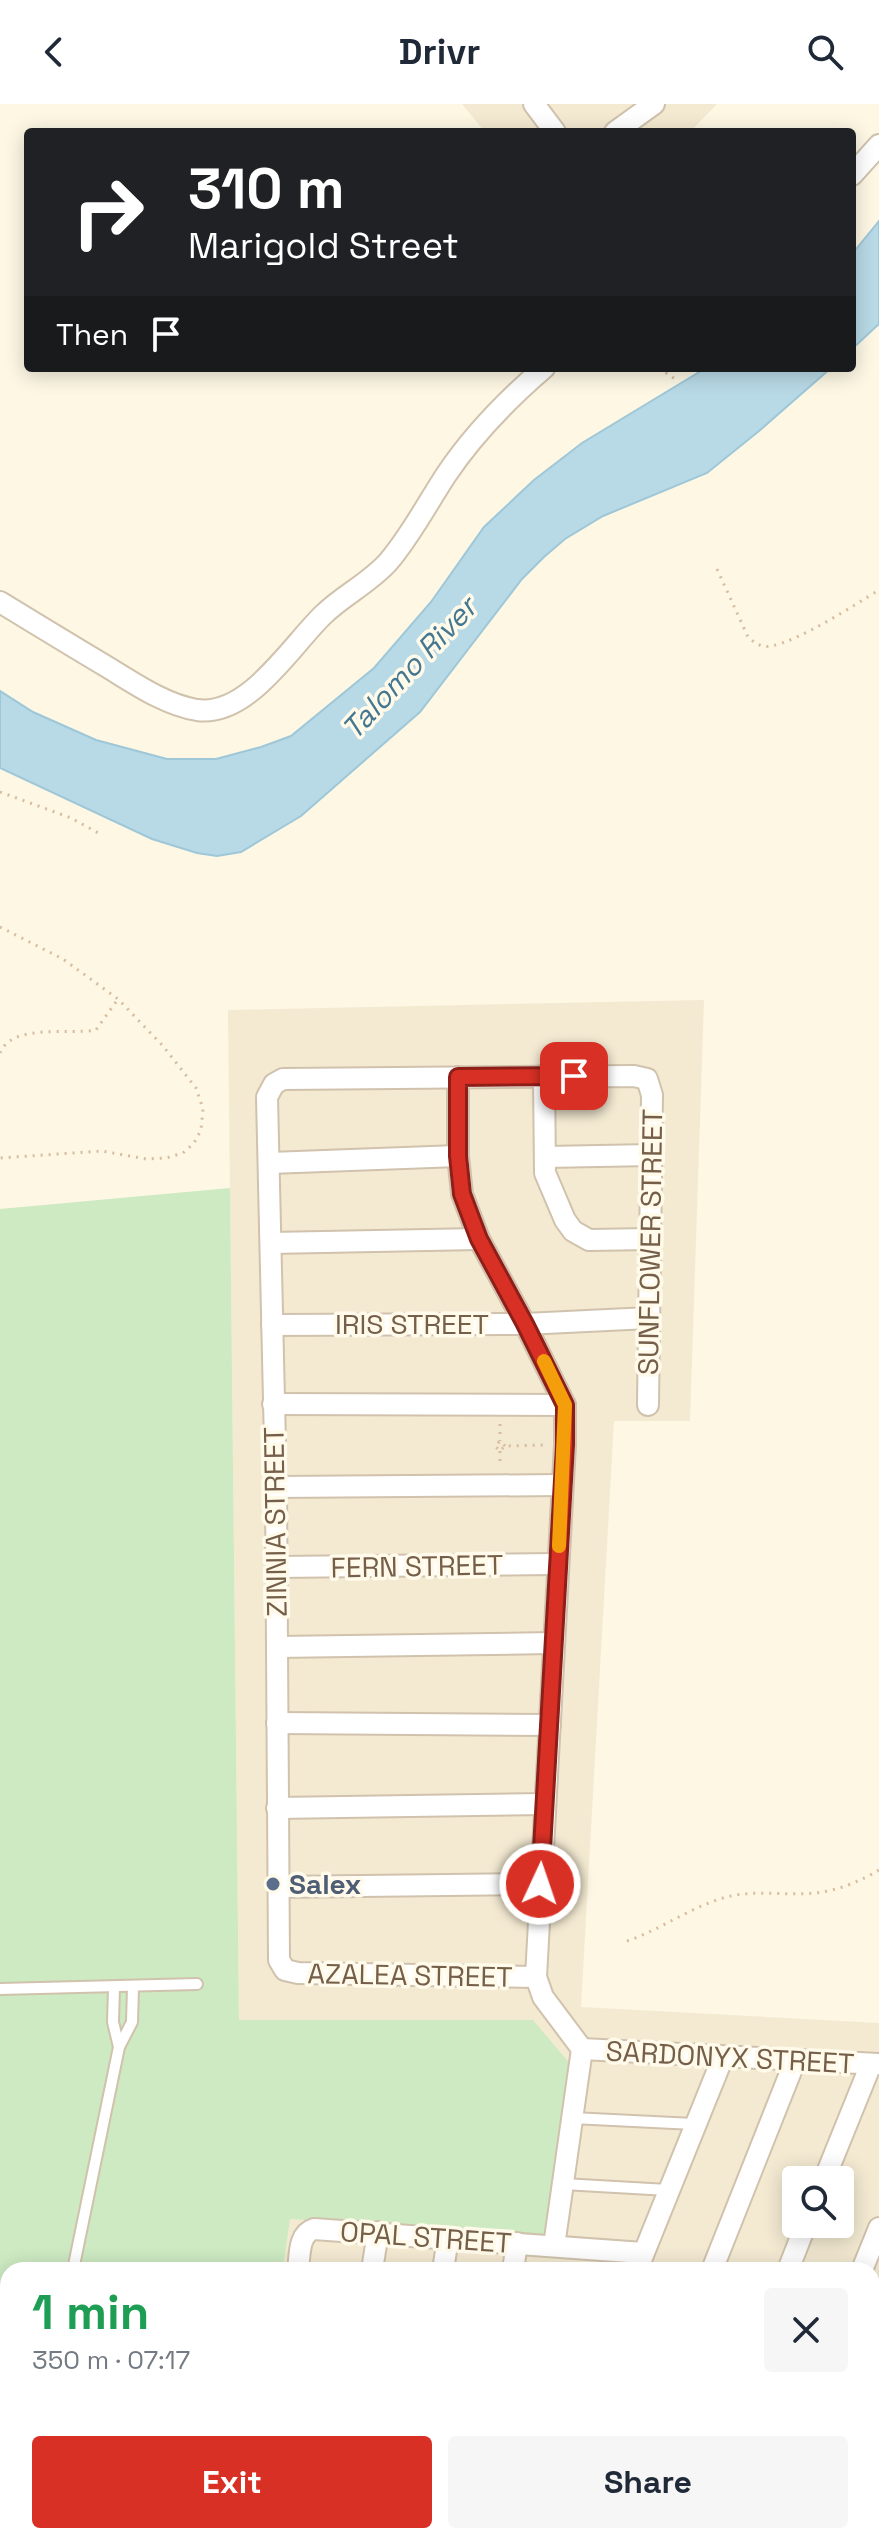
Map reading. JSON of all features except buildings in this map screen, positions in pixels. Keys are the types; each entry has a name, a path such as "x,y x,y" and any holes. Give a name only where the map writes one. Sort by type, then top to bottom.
{"street":[{"path":"534,104 552,128"},
{"path":"620,128 650,105"},
{"path":"856,171 879,145"},
{"path":"0,602 132,682 179,705 197,710 228,706 258,686 323,615 387,563 412,531 460,457 504,406 540,372"},
{"path":"554,2246 582,2049 543,1997 536,1977 565,1405 479,1239 462,1194 458,1156 458,1077 544,1075 547,1183 573,1231 589,1240 650,1239"},
{"name":"SUNFLOWER STREET","path":"544,1075 634,1076 647,1079 652,1095 648,1405"},
{"name":"ZINNIA STREET","path":"285,1970 279,1960 276,1487 267,1097 274,1084 283,1079 458,1077"},
{"path":"545,1157 652,1155"},
{"path":"270,1163 458,1156"},
{"path":"271,1243 479,1239"},
{"name":"IRIS STREET","path":"272,1325 525,1324 649,1318"},
{"path":"273,1404 565,1405"},
{"path":"276,1487 562,1485"},
{"name":"FERN STREET","path":"277,1567 558,1564"},
{"path":"277,1647 554,1643"},
{"path":"277,1723 550,1725"},
{"path":"277,1808 545,1804"},
{"path":"278,1887 540,1884"},
{"name":"AZALEA STREET","path":"285,1970 298,1973 536,1977"},
{"name":"SARDONYX STREET","path":"582,2049 875,2064"},
{"path":"640,2262 723,2057"},
{"path":"715,2262 795,2061"},
{"path":"830,2166 875,2064"},
{"path":"865,2262 879,2228"},
{"name":"OPAL STREET","path":"300,2262 306,2233 314,2229 554,2246 640,2262"},
{"path":"373,2262 378,2232"},
{"path":"444,2262 448,2238"},
{"path":"791,2262 801,2238"},
{"path":"514,2262 517,2243"}],"lane":[{"path":"0,1989 197,1984"},
{"path":"114,1987 113,2022 119,2047"},
{"path":"75,2262 119,2047 132,2022 133,1987"},
{"path":"572,2118 694,2124"},
{"path":"563,2184 668,2190"}],"path":[{"path":"665,372 678,381"},
{"path":"717,569 748,637 757,645 768,647 793,638 879,590"},
{"path":"0,792 71,818 102,835"},
{"path":"0,927 63,959 118,999 163,1046 196,1088 203,1109 201,1130 194,1143 183,1153 166,1158 146,1159 102,1151 0,1158"},
{"path":"0,1053 12,1038 27,1033 96,1030 118,999"},
{"path":"505,1446 565,1445"},
{"path":"627,1941 651,1933 723,1898 751,1893 816,1893 850,1884 879,1870"}],"shaded area":[{"path":"462,104 717,104 694,128 482,128"},
{"path":"704,1000 690,1421 614,1421 581,2007 879,2023 879,2262 284,2262 290,2219 549,2235 533,2020 239,2021 228,1010"}],"green space":[{"path":"230,1188 239,2020 533,2020 571,2065 549,2236 290,2219 284,2262 0,2262 0,1209"}],"water":[{"path":"879,221 879,324 856,345 856,249"},
{"name":"Talomo River","path":"699,372 826,372 707,473 603,516 565,539 522,579 420,712 301,816 241,852 217,856 152,839 0,768 0,691 33,712 96,740 167,759 216,759 291,736 374,668 431,602 484,527 534,480 582,443"}],"slow traffic":[{"path":"544,1361 565,1405 559,1546"}],"place":[{"name":"Salex","path":"273,1884"}],"route":[{"path":"540,1884 565,1405 466,1209 458,1156 458,1077 574,1076"}]}
